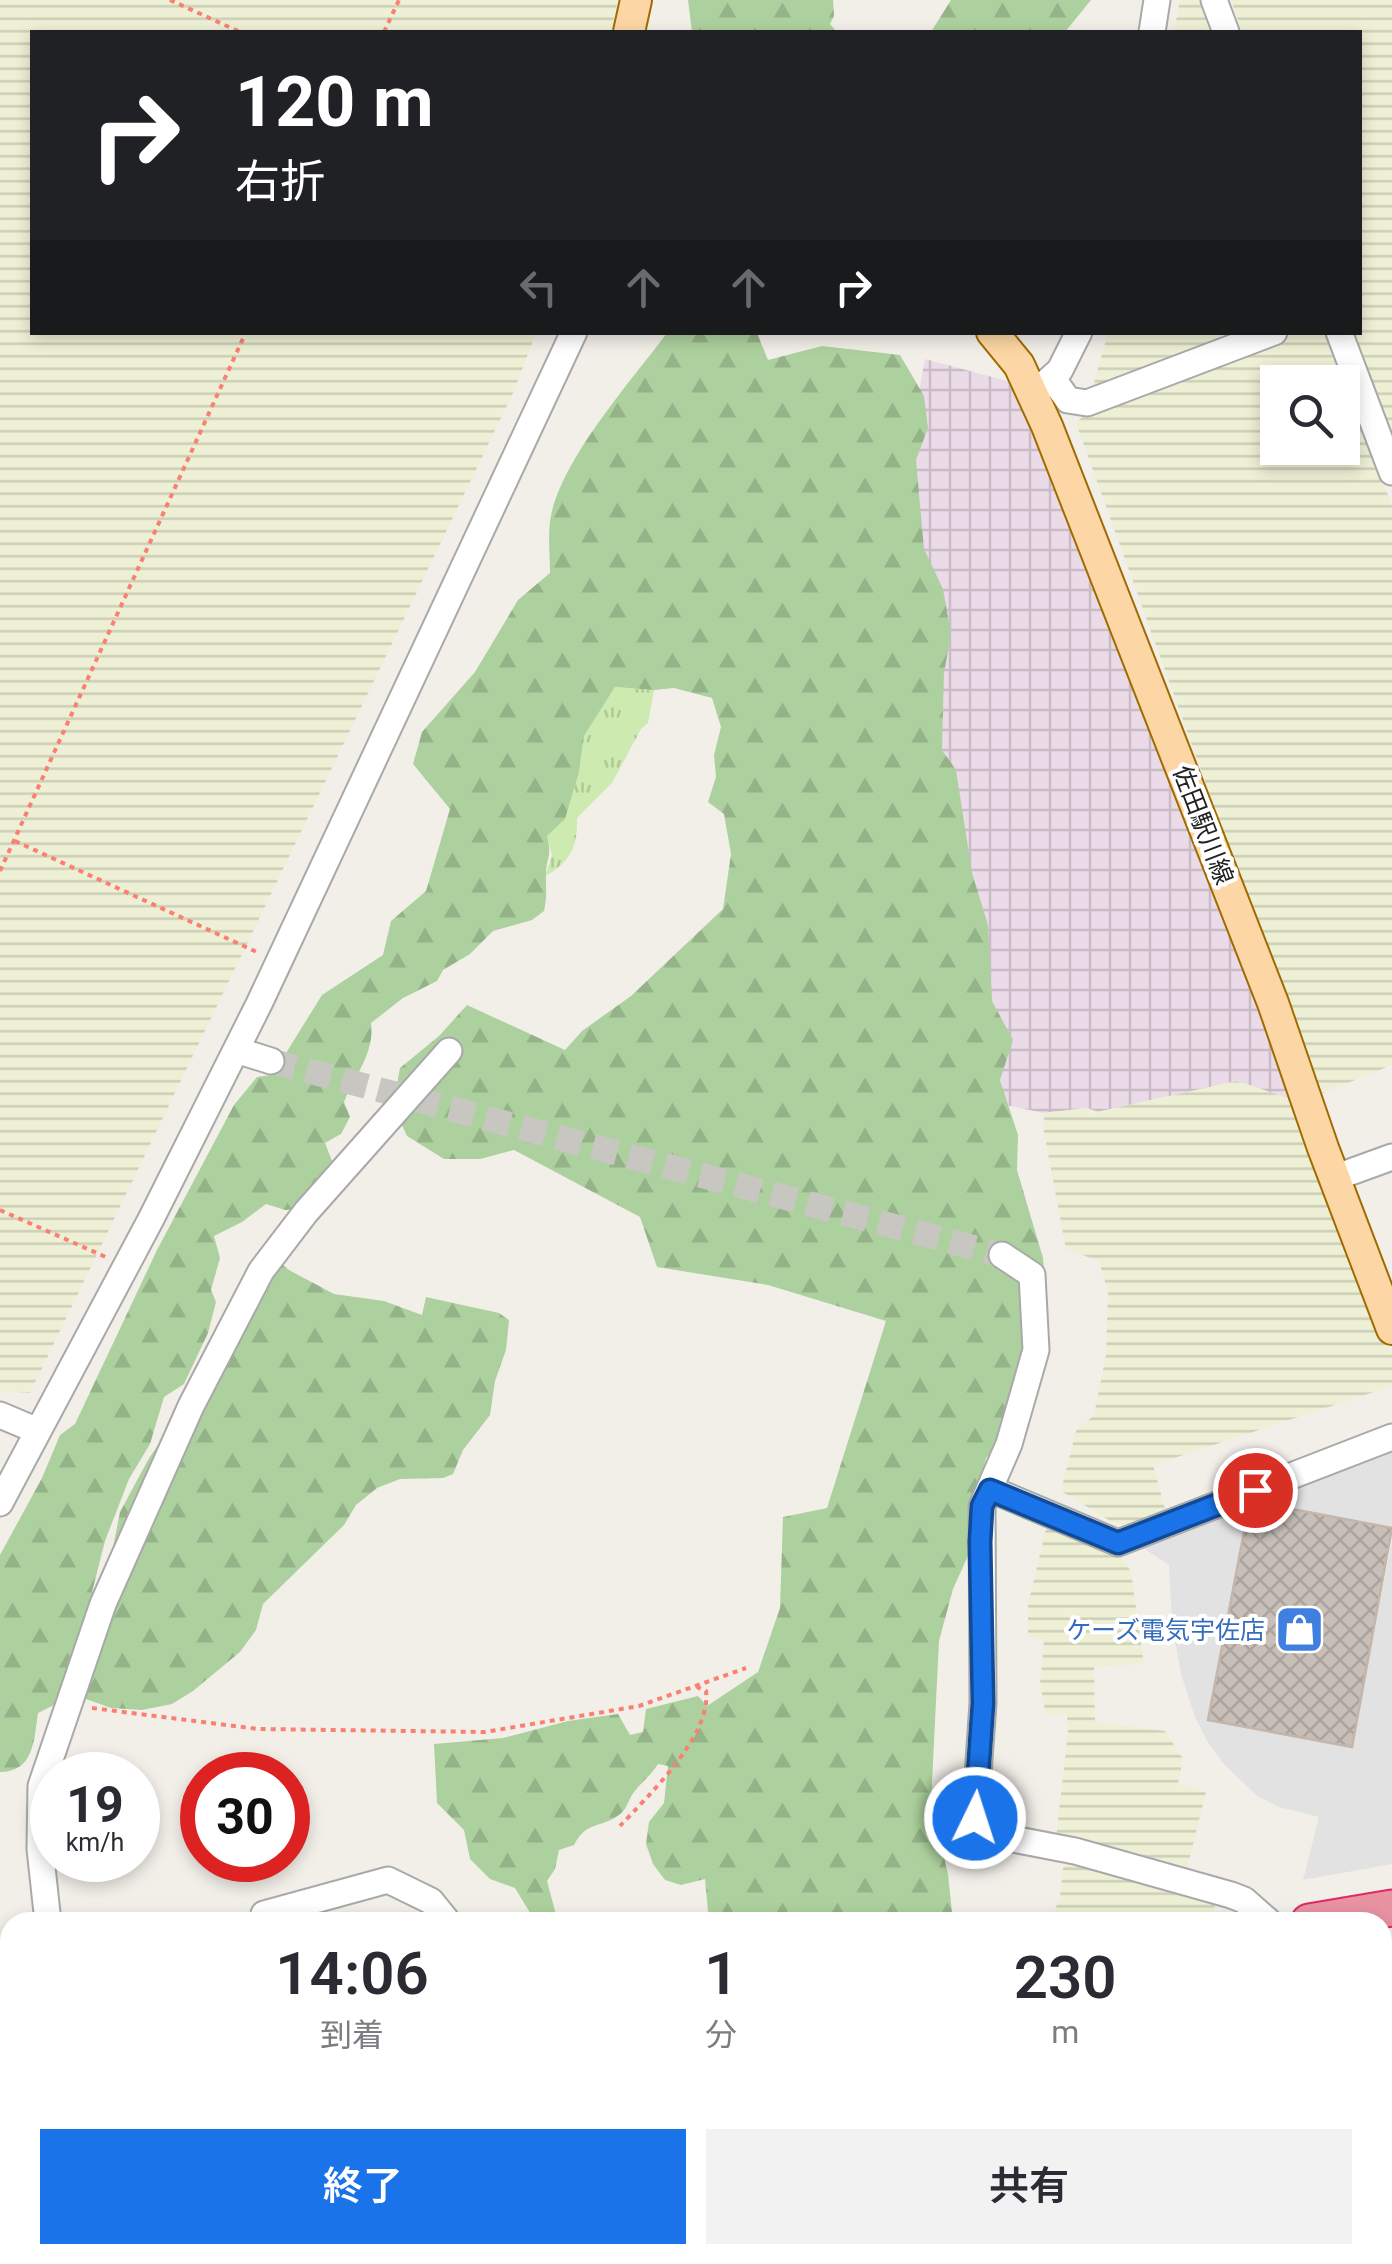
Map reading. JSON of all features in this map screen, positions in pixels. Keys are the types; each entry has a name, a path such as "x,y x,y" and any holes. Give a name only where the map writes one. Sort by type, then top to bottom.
{"main road":[{"path":"629,30 636,0"},
{"name":"佐田駅川線","path":"995,335 1043,386 1392,1329"}],"street":[{"path":"1152,30 1157,0"},
{"path":"1214,0 1225,30"},
{"path":"0,1503 236,1050 573,335"},
{"path":"1078,335 1069,357 1043,386 1068,400 1087,403 1266,335"},
{"path":"1341,335 1392,472"},
{"path":"236,1050 271,1061"},
{"path":"47,1912 40,1849 41,1786 103,1604 191,1406 260,1270 306,1212 449,1051"},
{"path":"1334,1178 1392,1157"},
{"path":"1002,1255 1032,1275 1036,1350 1009,1444 982,1506 983,1683 975,1808 978,1824 992,1835 1074,1851 1232,1895 1258,1912"},
{"path":"0,1415 38,1431"},
{"path":"990,1490 1118,1543 1392,1437"},
{"path":"271,1912 388,1880 431,1901 440,1912"}],"path":[{"path":"170,0 236,30"},
{"path":"385,30 399,0"},
{"path":"0,871 245,335"},
{"path":"14,841 278,962"},
{"path":"0,1210 126,1266"},
{"path":"67,1705 258,1729 460,1732 517,1728 639,1706 746,1668"},
{"path":"620,1826 683,1754 700,1726 708,1702 706,1692 697,1687"}],"shaded area":[{"path":"925,359 1011,382 1024,398 1299,1102 1237,1081 1098,1112 1087,1108 1044,1113 1005,1105 964,880 920,671 901,492"},
{"path":"1392,1446 1392,1528 1250,1501 1209,1719 1352,1746 1392,1540 1392,1864 1303,1880 1319,1817 1279,1807 1257,1796 1207,1741 1181,1674 1172,1623 1169,1565 1137,1544"}],"green space":[{"path":"0,0 618,0 611,30 30,30 30,335 535,335 513,393 30,1393 0,1391"},
{"path":"688,0 833,0 830,24 835,30 692,30"},
{"path":"951,0 1091,0 1067,30 932,30"},
{"path":"1180,0 1208,0 1218,30 1174,30"},
{"path":"1231,0 1392,0 1392,456 1348,335 1362,335 1362,30 1241,30"},
{"path":"665,335 758,335 768,360 822,346 900,355 924,396 928,428 916,460 924,549 943,589 951,634 944,673 942,750 956,770 972,873 988,925 992,1001 1013,1040 1000,1080 1018,1135 1017,1170 1043,1258 1047,1310 1043,1361 1026,1413 986,1458 977,1492 972,1547 953,1589 939,1641 931,1803 948,1874 952,1912 708,1912 705,1879 681,1885 665,1880 653,1864 646,1844 649,1822 664,1803 668,1766 658,1764 622,1813 589,1828 574,1845 559,1850 555,1869 547,1881 555,1912 530,1912 515,1888 490,1879 470,1859 464,1830 437,1803 434,1744 503,1738 568,1721 618,1714 630,1735 643,1732 646,1709 698,1696 707,1706 758,1672 780,1608 783,1517 827,1508 886,1321 768,1285 657,1267 640,1217 514,1150 480,1159 444,1159 407,1136 393,1106 400,1068 439,1036 467,1005 565,1050 582,1031 631,996 723,909 731,854 724,814 708,802 716,777 714,755 721,727 712,698 674,688 615,687 584,736 579,772 565,819 547,836 544,911 532,920 493,931 470,954 443,970 437,981 403,998 371,1023 367,1054 344,1102 350,1117 341,1134 325,1143 334,1166 298,1209 266,1204 214,1236 220,1258 211,1290 216,1302 208,1333 184,1384 164,1397 150,1444 129,1479 105,1541 82,1645 67,1670 69,1684 64,1700 38,1713 30,1753 20,1767 0,1772 0,1555 42,1478 60,1435 75,1424 157,1250 234,1105 257,1077 277,1074 322,995 383,955 391,921 426,891 450,809 413,764 422,732 475,672 518,600 550,573 552,511 585,442"},
{"path":"1107,335 1245,335 1092,390"},
{"path":"1280,335 1329,335 1340,365 1260,365 1260,465 1360,465 1360,419 1392,506 1392,1065 1318,1095 1076,423 1086,413"},
{"path":"615,687 654,690 648,723 612,783 577,818 574,845 566,859 545,876 552,855 547,836 579,772 584,736"},
{"path":"1237,1081 1299,1102 1392,1355 1392,1386 1153,1465 1166,1512 1130,1526 1114,1523 1061,1491 1076,1431 1094,1415 1106,1355 1108,1292 1099,1261 1066,1249 1044,1132 1044,1113 1087,1108 1092,1113"},
{"path":"271,1255 289,1270 334,1294 384,1301 422,1315 426,1297 499,1313 509,1320 490,1415 463,1450 453,1474 443,1478 400,1479 377,1488 356,1505 344,1525 263,1604 256,1630 240,1652 193,1691 172,1704 142,1710 111,1708 83,1698 120,1512 148,1460 251,1305 267,1292 260,1263"},
{"path":"1047,1525 1109,1549 1122,1558 1131,1572 1144,1664 1094,1667 1095,1722 1165,1731 1183,1759 1178,1784 1206,1792 1186,1873 1056,1838 1067,1715 1046,1715 1040,1684 1044,1641 1028,1635 1028,1605"},
{"path":"1064,1860 1216,1902 1214,1912 1054,1912 1060,1897"}],"building":[{"name":"ケーズ電気宇佐店","path":"1250,1501 1392,1528 1352,1747 1208,1720"}],"tunnel":[{"path":"271,1061 1002,1255"}],"place":[{"name":"ケーズ電気宇佐店","path":"1300,1630"}],"route":[{"path":"975,1818 983,1703 980,1542 982,1506 990,1490 1118,1543 1255,1490"}]}
